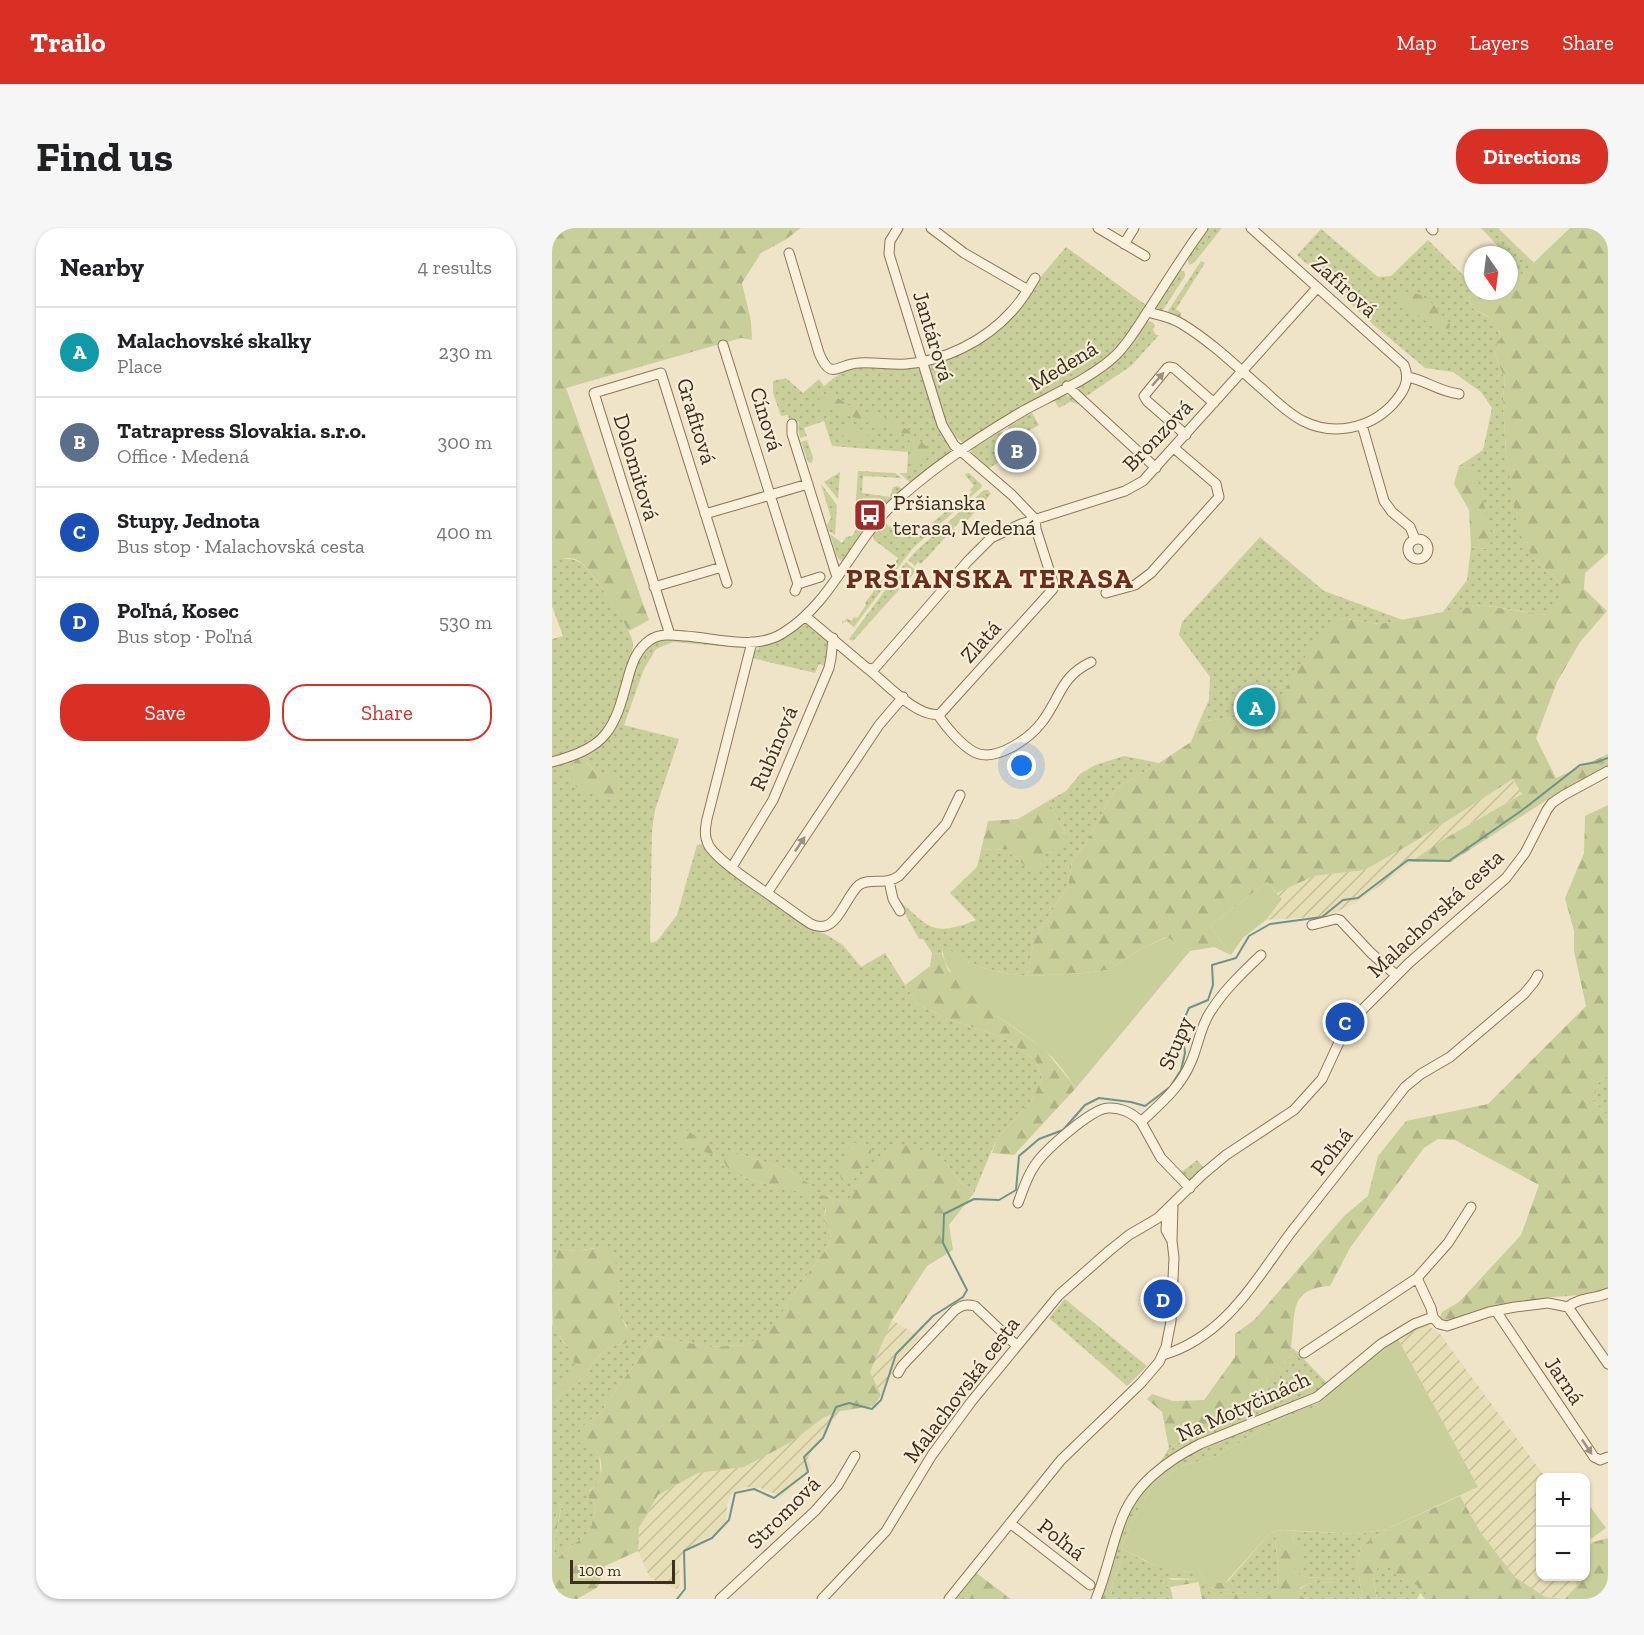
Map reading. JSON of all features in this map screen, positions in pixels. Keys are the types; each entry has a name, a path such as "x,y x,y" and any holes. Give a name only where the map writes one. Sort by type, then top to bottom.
{"street":[{"name":"Jantárová","path":"898,228 890,241 890,254 942,425 954,446 960,451"},
{"path":"931,228 964,253 1028,290"},
{"path":"1098,228 1145,256"},
{"path":"1124,244 1134,228"},
{"name":"Medená","path":"670,635 752,642 781,635 795,626 889,508 912,487 960,451 1020,413 1094,372 1116,355 1130,338 1203,228"},
{"name":"Zafírová","path":"1251,228 1400,361 1406,370 1407,377"},
{"path":"789,253 819,353 825,366 831,370 857,363 922,362 959,349 982,337 1003,321 1035,278"},
{"name":"Bronzová","path":"868,669 877,666 968,561 991,538 1035,519 1125,491 1143,481 1317,288"},
{"path":"1147,312 1181,323 1291,414 1305,422 1330,429 1362,425 1375,419 1392,405 1404,388 1407,377 1437,390 1459,394"},
{"name":"Cínová","path":"722,353 770,495 797,588 820,577"},
{"path":"1186,435 1144,396 1167,368 1174,368 1214,404"},
{"name":"Grafitová","path":"628,382 661,373 727,584"},
{"name":"Dolomitová","path":"628,382 594,393 670,635"},
{"path":"1067,386 1156,468"},
{"path":"792,423 792,434 837,576"},
{"path":"1362,425 1384,501 1392,512 1410,527 1415,539"},
{"path":"1106,593 1135,585 1151,573 1220,497 1216,484 1174,448"},
{"path":"960,451 1012,495 1035,519"},
{"path":"705,514 808,484"},
{"name":"Zlatá","path":"938,715 1054,586 1035,519"},
{"path":"654,587 722,567"},
{"path":"805,616 903,698 919,710 938,715 963,744 975,753 986,755 1002,752 1037,728 1063,685 1076,671 1091,662"},
{"path":"552,762 590,748 603,737 614,723 636,656 649,641 670,635"},
{"name":"Rubínová","path":"732,867 773,800 829,668 832,638"},
{"name":"Rubínová","path":"752,642 705,828 707,843 732,867 767,893 812,924 821,927 833,922 860,885 868,882 889,881"},
{"path":"767,893 879,725 903,698"},
{"name":"Malachovská cesta","path":"822,1599 886,1531 932,1455 971,1402 1059,1295 1077,1277 1129,1235 1165,1218 1190,1188 1226,1155 1283,1118 1304,1100 1322,1079 1348,1026 1396,975 1506,878 1525,853 1552,803 1608,771"},
{"path":"900,911 893,899 889,881 899,876 946,824 960,795"},
{"path":"1312,925 1340,920 1371,953 1396,975"},
{"name":"Stupy","path":"1141,1122 1178,1086 1192,1061 1202,1028 1211,1012 1236,979 1261,955"},
{"name":"Poľná","path":"1163,1355 1196,1341 1233,1309 1257,1281 1405,1087 1420,1074 1450,1057 1524,994 1538,975"},
{"path":"1018,1203 1037,1162 1055,1143 1100,1109 1116,1108 1132,1114 1141,1122 1161,1158 1190,1188"},
{"name":"Na Motyčinách","path":"1304,1353 1417,1278 1448,1243 1471,1207"},
{"name":"Poľná","path":"949,1599 1061,1460 1154,1369 1163,1355 1170,1329 1174,1258 1165,1218"},
{"path":"1417,1278 1433,1317 1446,1326 1496,1311 1540,1303 1568,1307 1608,1364"},
{"path":"1568,1307 1579,1300 1608,1293"},
{"path":"898,1373 902,1366 962,1305 975,1306 1017,1346"},
{"name":"Jarná","path":"1496,1311 1594,1457 1600,1460 1608,1457"},
{"name":"Na Motyčinách","path":"1096,1599 1126,1508 1154,1473 1200,1444 1317,1396 1381,1344 1414,1324 1433,1317"},
{"name":"Stromová","path":"720,1599 828,1497 855,1456"},
{"name":"Poľná","path":"1010,1523 1090,1585"},
{"path":"732,1588 738,1599"}],"shaded area":[{"path":"1512,779 1523,793 1441,841 1356,903 1327,916 1266,920 1281,899 1277,893 1314,876 1366,870"},
{"path":"892,1320 920,1337 895,1366 881,1395 869,1372"},
{"path":"1427,1325 1440,1334 1542,1473 1536,1473 1536,1581 1576,1581 1577,1584 1565,1599 1545,1597 1515,1577 1481,1533 1460,1496 1478,1487 1398,1339"},
{"path":"840,1411 808,1457 811,1468 782,1496 760,1488 746,1487 733,1492 727,1504 726,1519 722,1529 698,1542 683,1554 679,1563 680,1584 677,1589 650,1578 638,1551 639,1528 658,1495 698,1473 744,1466 791,1442 823,1418"}],"green space":[{"path":"552,228 801,228 761,253 742,283 751,321 752,340 741,338 566,388 649,620 629,631 604,591 581,563 569,558 552,562"},
{"path":"1208,228 1222,228 1194,263 1189,265 1187,257"},
{"path":"1481,228 1498,228 1516,246 1498,246"},
{"path":"1570,228 1608,228 1608,553 1585,573 1584,589 1607,611 1580,642 1557,682 1536,738 1556,778 1608,754 1608,768 1559,792 1451,862 1411,862 1441,841 1522,794 1513,779 1414,842 1365,870 1314,876 1277,893 1267,882 1210,926 1231,955 1214,947 1190,951 1166,937 1141,949 1108,970 1027,976 1034,940 1068,886 1072,862 1089,838 1115,789 1191,742 1199,722 1271,712 1307,654 1340,618 1379,624 1481,605 1546,615 1561,600 1561,585 1553,575 1535,561 1518,531 1506,456 1503,398 1505,379 1495,355 1497,342 1501,338 1494,322 1471,307 1469,300 1518,300 1518,265 1523,280 1527,269"},
{"path":"1321,229 1378,277 1391,276 1428,240 1464,276 1464,300 1469,300 1471,307 1496,322 1501,338 1495,355 1505,379 1503,398 1506,456 1535,561 1553,575 1561,585 1562,600 1547,615 1481,605 1442,613 1467,580 1471,547 1486,549 1471,469 1459,466 1483,450 1492,408 1481,392 1453,372 1425,368 1297,255"},
{"path":"1066,247 1146,305 1123,340 1102,362 966,442 962,442 952,434 948,426 928,366 980,343"},
{"path":"1518,247 1535,264 1527,270 1523,281 1519,268"},
{"path":"1201,261 1205,263 1176,309 1181,313 1181,317 1197,328 1196,330 1168,311"},
{"path":"1184,271 1185,276 1163,310 1157,310 1156,305 1176,272"},
{"path":"1399,290 1421,295 1434,305 1450,324 1449,330 1442,334 1436,330 1398,298"},
{"path":"1145,321 1155,325 1153,330 1156,335 1159,335 1131,366 1085,397 1079,391 1079,384 1115,363 1134,340"},
{"path":"861,366 890,369 914,367 920,370 951,449 950,454 911,483 899,473 907,473 908,452 832,446 824,421 804,428 807,436 800,438 799,422 789,419 788,415 781,416 773,393 773,381 786,378 803,393 819,379 824,386 841,373"},
{"path":"833,395 855,409 885,417 907,429 929,449 929,456 915,467 912,445 903,434 826,408 819,401 820,396"},
{"path":"1064,395 1080,404 1070,402 1059,408 1054,400"},
{"path":"1032,413 1039,425 1012,439 1007,431 1009,425"},
{"path":"845,424 869,432 865,443 841,435"},
{"path":"999,431 1004,432 1009,440 999,446 1004,459 989,468 971,452 973,448"},
{"path":"807,440 813,457 812,463 808,462 801,442"},
{"path":"1459,466 1471,469 1477,477 1493,540 1486,549 1471,547 1469,510 1454,484"},
{"path":"858,471 895,473 902,478 863,476 862,493 890,497 893,487 898,486 902,489 875,514 845,560 841,561 837,557 830,534 842,543 846,537 852,536 857,528 854,525"},
{"path":"840,472 838,499 824,482"},
{"path":"967,473 982,487 913,548 854,627 846,621 842,624 842,620 844,622 847,618 851,621 854,617 857,618 885,576 887,577 897,565 895,563 898,558 874,540 873,534 886,519 889,527 902,538 911,532 915,538 919,534 921,536 933,525 932,523 972,492 970,490 974,486 965,475"},
{"path":"821,484 837,505 835,535 829,531 827,525 831,518"},
{"path":"984,490 988,490 991,494 967,521 963,518 921,564 918,562 915,566 908,560 917,550"},
{"path":"1260,537 1324,591 1403,620 1379,624 1340,618 1271,712 1199,722 1209,700 1210,677 1179,635 1182,622"},
{"path":"559,559 576,560 586,568 619,615 633,643 619,696 602,731 583,746 552,757 552,639 563,636 552,606 552,562"},
{"path":"906,562 916,571 853,641 849,639"},
{"path":"802,623 807,623 827,638 828,657 825,666 819,664 815,673 752,658 761,646 783,638"},
{"path":"670,638 740,646 741,648 673,642 656,649 644,669 624,725 679,739 655,810 652,831 651,943 657,941 677,915 697,845 703,844 752,886 815,930 843,945 861,967 885,953 917,1004 946,1018 1004,1038 1036,1061 1042,1078 1032,1100 996,1140 974,1193 959,1181 941,1157 857,1190 849,1200 844,1202 822,1195 819,1199 825,1207 824,1223 830,1230 831,1238 771,1331 746,1345 708,1347 655,1336 601,1413 586,1423 593,1446 599,1454 601,1476 597,1485 589,1490 596,1507 591,1527 586,1535 565,1551 555,1563 557,1526 562,1506 560,1505 552,1528 552,1403 586,1377 591,1365 603,1352 615,1345 624,1344 627,1326 621,1317 618,1301 595,1248 576,1251 561,1249 552,1267 552,766 574,761 572,768 598,795 612,799 617,796 608,772 598,775 582,757 600,745 614,730 637,662 655,643","holes":["732,1151 789,1170 812,1187 812,1194 772,1186 737,1175"]},
{"path":"1124,756 1159,763 1115,789 1089,838 1072,862 1068,886 1034,940 1027,976 980,967 943,947 942,954 932,953 923,939 919,939 896,898 932,927 949,928 976,920 950,893 977,867 981,850 1007,849 1027,868 1041,865 1043,851 1066,834 1048,801 1066,791 1080,774 1095,765"},
{"path":"582,757 598,774 608,772 615,776 621,787 617,796 612,799 581,790 576,786 572,772 574,761"},
{"path":"1048,801 1066,834 1065,846 1057,851 1048,848 1044,851 1041,865 1034,870 1027,868 1007,849 981,850 988,821 1018,819"},
{"path":"1608,805 1608,1075 1598,1083 1593,1101 1608,1116 1608,1289 1593,1294 1496,1305 1449,1322 1439,1319 1442,1312 1459,1302 1521,1235 1539,1185 1455,1140 1438,1139 1424,1148 1366,1226 1350,1248 1330,1286 1311,1290 1299,1299 1295,1312 1291,1347 1296,1351 1267,1380 1251,1416 1224,1419 1169,1448 1162,1412 1147,1399 1152,1394 1173,1401 1204,1400 1235,1357 1235,1334 1254,1320 1345,1215 1368,1196 1378,1156 1406,1121 1488,1104 1586,1006 1574,951 1574,931 1565,898 1584,853 1585,816"},
{"path":"1267,882 1282,899 1266,920 1243,938 1231,955 1210,926"},
{"path":"1167,937 1190,951 1076,1088 1048,1053 981,1004 966,990 945,961 943,946 980,967 1027,976 1108,970 1141,949"},
{"path":"932,953 942,954 948,970 999,1017 1045,1050 1076,1088 1014,1155 992,1153 996,1140 1032,1100 1042,1078 1036,1061 1004,1038 946,1018 917,1004 905,985 930,966"},
{"path":"1608,1075 1608,1116 1593,1101 1598,1083"},
{"path":"686,1130 719,1153 711,1154 675,1141 674,1135"},
{"path":"863,1142 870,1147 870,1155 854,1179 844,1181 839,1173 849,1147 853,1143"},
{"path":"890,1144 909,1146 941,1157 959,1181 974,1193 949,1225 953,1250 927,1266 892,1320 870,1372 881,1395 874,1406 840,1411 823,1418 791,1442 744,1467 698,1473 658,1495 639,1528 638,1551 605,1566 598,1587 577,1599 552,1599 552,1528 560,1505 562,1505 555,1542 555,1562 586,1535 591,1527 596,1507 587,1494 596,1485 601,1475 600,1458 595,1449 577,1442 580,1431 586,1423 601,1413 655,1336 709,1347 746,1345 770,1331 826,1249 831,1238 830,1230 823,1219 825,1207 819,1197 822,1195 844,1202 849,1200 869,1169"},
{"path":"732,1151 789,1170 812,1186 815,1189 814,1193 811,1195 772,1186 737,1175 730,1170 724,1160 725,1156"},
{"path":"1197,1160 1204,1168 1190,1182 1180,1173"},
{"path":"605,1247 612,1250 615,1258 619,1307 629,1341 603,1352 591,1365 586,1377 552,1403 552,1389 558,1388 570,1377 574,1360 553,1324 553,1264 561,1249 576,1251"},
{"path":"1065,1299 1147,1366 1127,1386 1049,1318"},
{"path":"552,1323 575,1359 573,1372 567,1383 552,1389"},
{"path":"1430,1324 1398,1339 1350,1377 1351,1379 1329,1398 1311,1410 1287,1416 1214,1457 1178,1467 1153,1484 1121,1548 1168,1569 1198,1571 1207,1583 1207,1587 1218,1590 1232,1589 1233,1585 1229,1580 1270,1533 1282,1530 1275,1540 1279,1572 1278,1588 1267,1593 1201,1594 1198,1579 1167,1578 1163,1581 1164,1586 1170,1587 1173,1599 1110,1599 1121,1562 1115,1554 1129,1510 1154,1478 1169,1466 1206,1446 1246,1428 1318,1403 1372,1354 1418,1326"},
{"path":"1398,1339 1478,1487 1387,1529 1356,1534 1282,1530 1270,1533 1225,1583 1207,1583 1198,1571 1167,1569 1121,1548 1153,1484 1178,1467 1214,1457 1287,1416 1311,1409 1329,1398 1350,1377"},
{"path":"1296,1351 1328,1384 1316,1393 1190,1444 1159,1464 1169,1448 1224,1419 1251,1416 1267,1380"},
{"path":"1460,1496 1481,1533 1515,1577 1545,1597 1564,1599 1430,1599 1417,1586 1403,1581 1389,1567 1382,1566 1378,1567 1373,1576 1377,1599 1359,1599 1362,1594 1357,1566 1361,1546 1387,1529"},
{"path":"1590,1506 1606,1528 1590,1538"},
{"path":"1387,1529 1361,1546 1357,1566 1362,1594 1359,1599 1302,1597 1300,1589 1310,1583 1338,1582 1339,1580 1306,1577 1294,1573 1294,1568 1303,1550 1293,1542 1292,1537 1296,1531 1356,1534"},
{"path":"1282,1530 1296,1531 1292,1537 1293,1542 1304,1553 1302,1564 1294,1568 1294,1573 1306,1577 1337,1579 1338,1582 1310,1583 1300,1588 1302,1597 1308,1599 1202,1599 1201,1594 1267,1593 1278,1588 1279,1572 1275,1540"},
{"path":"1608,1538 1608,1599 1565,1599 1577,1585 1576,1581 1590,1581 1590,1545"},
{"path":"1115,1554 1119,1556 1121,1562 1110,1599 1099,1599"},
{"path":"1383,1565 1390,1567 1403,1581 1414,1583 1425,1591 1430,1599 1425,1599 1420,1593 1417,1599 1377,1599 1373,1576 1378,1567"},
{"path":"977,1573 979,1575 965,1599 956,1599"},
{"path":"979,1575 1011,1599 965,1599"},
{"path":"1167,1578 1173,1580 1199,1579 1199,1582 1170,1587 1164,1586 1163,1581"},
{"path":"1229,1580 1233,1589 1218,1590 1207,1587 1207,1583 1225,1583"}],"waterway":[{"path":"677,1599 685,1589 684,1551 712,1538 729,1520 735,1493 754,1489 774,1498 808,1472 804,1457 823,1438 836,1407 849,1403 872,1409 881,1400 896,1354 933,1316 963,1297 967,1290 943,1243 944,1214 974,1199 999,1200 1016,1190 1019,1156 1039,1139 1063,1130 1085,1105 1099,1098 1145,1106 1170,1087 1181,1070 1185,1053 1181,1026 1189,1008 1208,1000 1213,985 1212,965 1236,958 1249,936 1270,924 1322,917 1343,900 1358,898 1408,860 1449,861 1521,811 1580,765 1608,758"}],"place":[{"name":"Tatrapress Slovakia. s.r.o.","path":"1017,450"},
{"name":"Pršianska terasa, Medená","path":"870,515"},
{"name":"Malachovské skalky","path":"1256,707"},
{"name":"Stupy, Jednota","path":"1345,1022"},
{"name":"Poľná, Kosec","path":"1163,1299"}],"district":[{"name":"PRŠIANSKA TERASA","path":"990,578"}]}
